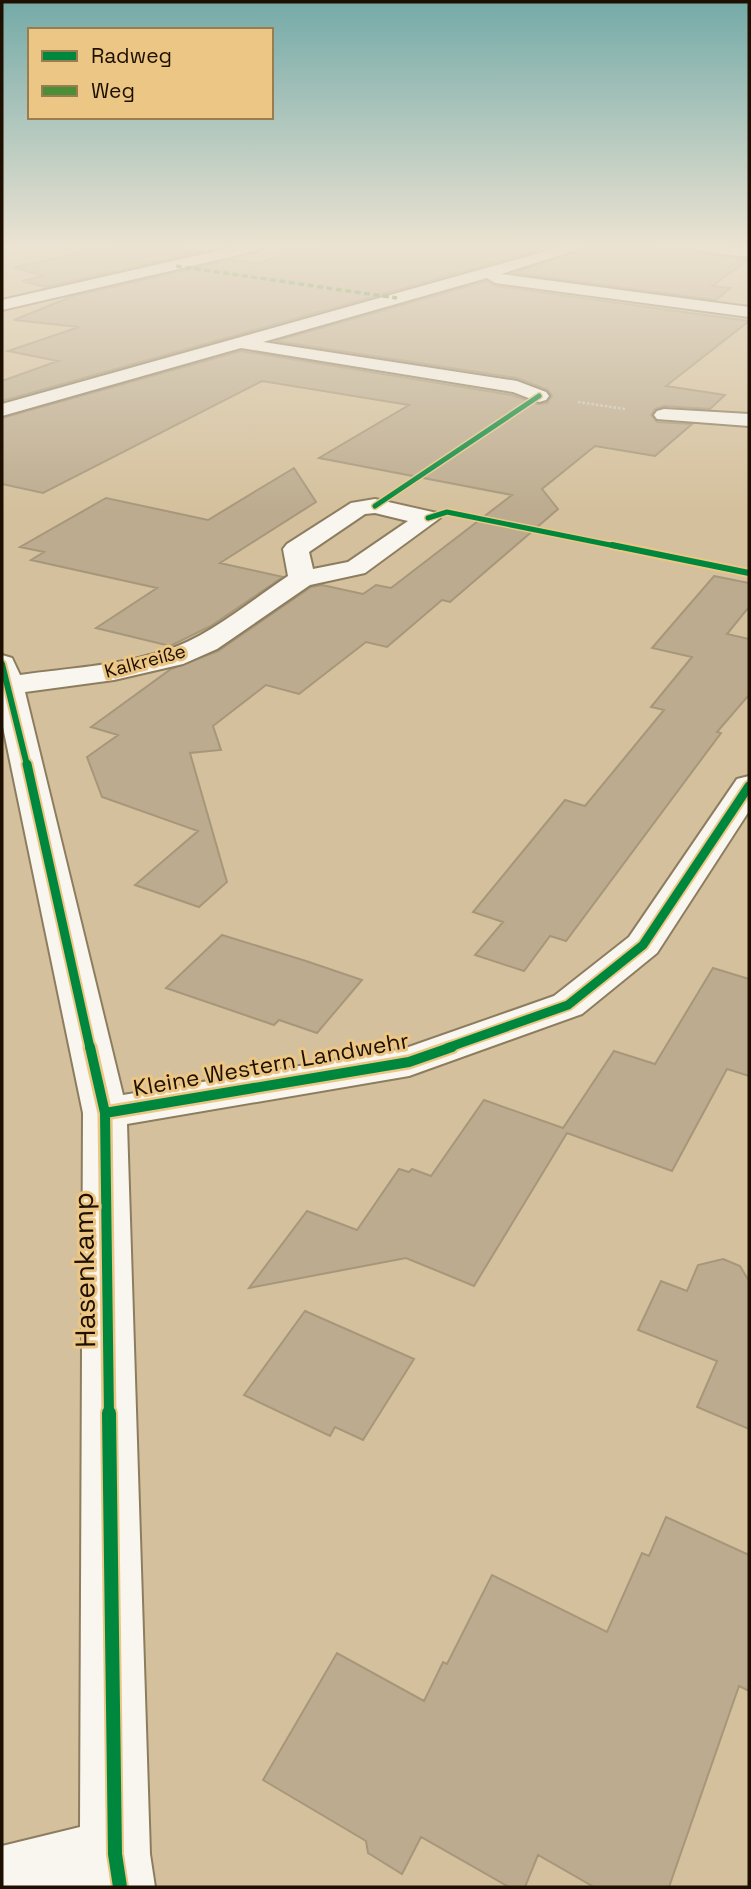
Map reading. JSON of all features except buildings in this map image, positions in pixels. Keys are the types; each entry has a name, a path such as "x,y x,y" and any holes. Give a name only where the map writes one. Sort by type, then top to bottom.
{"street":[{"path":"2,410 265,335"},
{"path":"237,343 517,387 539,396"},
{"path":"664,415 749,420"},
{"name":"Kalkreiße","path":"4,678 114,671 173,658 207,643 302,579 356,568 428,518 375,506 359,508 296,549 302,579"},
{"name":"Hasenkamp","path":"4,678 105,1113 117,1870"},
{"name":"Kleine Western Landwehr","path":"105,1113 409,1062 568,1006 643,945 749,786"},
{"path":"2,1881 117,1870"}],"path":[{"path":"539,396 664,415"}],"cycle path":[{"path":"375,506 539,396"},
{"path":"428,518 447,512 749,573"},
{"path":"2,664 9,685 105,1113 115,1854 120,1887"},
{"path":"105,1113 409,1062 568,1005 643,945 749,786"}]}
